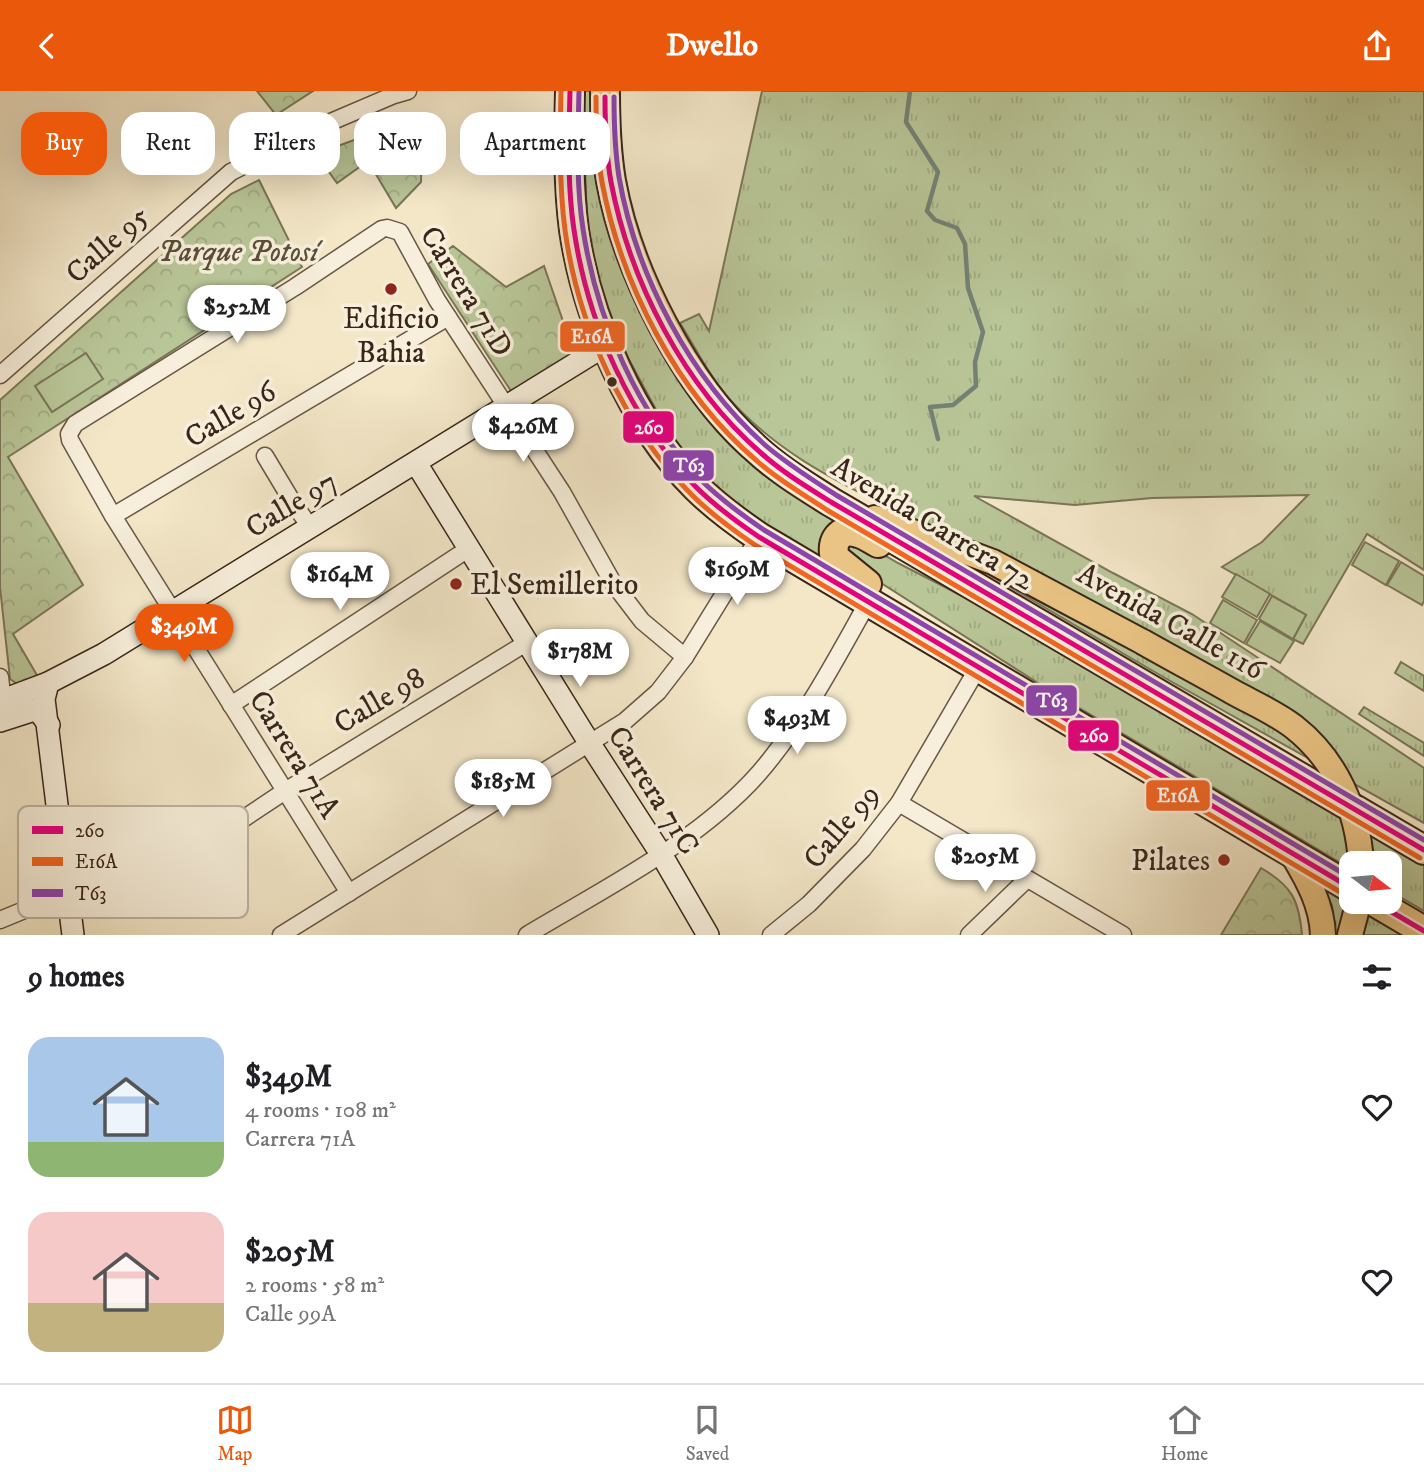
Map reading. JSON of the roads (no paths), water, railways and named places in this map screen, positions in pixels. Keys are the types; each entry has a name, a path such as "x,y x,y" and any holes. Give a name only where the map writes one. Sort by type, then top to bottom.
{"highway":[{"name":"Avenida Carrera 72","path":"605,91 607,154 619,216 652,301 677,348 701,387 734,428 777,466 831,502 1424,850"},
{"path":"568,93 574,230 582,272 606,345 655,437 678,466 715,504 759,537 1339,881"},
{"path":"962,580 895,554 856,532 842,533 833,542 835,558 843,566 913,611 979,666"},
{"path":"1395,914 1424,931"}],"main road":[{"name":"Avenida Calle 116","path":"831,502 993,562 1281,718 1308,741 1334,771 1343,787 1357,827 1360,851"},
{"path":"1293,855 1311,885 1319,908 1323,935"},
{"path":"1350,935 1356,914"}],"street":[{"name":"Calle 95","path":"0,375 231,172 333,121 408,91"},
{"name":"Carrera 71D","path":"71,427 295,287 382,229 392,229 402,234 448,317 562,492 613,583 642,621 685,657"},
{"name":"Calle 96","path":"113,516 448,317"},
{"name":"Calle 97","path":"2,711 104,654 606,345"},
{"name":"Carrera 71A","path":"71,427 70,440 113,516 349,893"},
{"path":"265,456 310,527"},
{"name":"Carrera 71C","path":"416,463 661,854 708,935"},
{"path":"281,935 625,721 649,699 685,657 759,537"},
{"path":"232,705 468,549"},
{"path":"527,935 661,854 724,807 757,775 789,736 868,602"},
{"name":"Calle 98","path":"248,816 527,643"},
{"name":"Calle 99","path":"771,935 836,879 899,803 979,666"},
{"path":"0,677 2,711 34,710 40,713 49,725"},
{"path":"48,683 44,699 58,806"},
{"path":"899,803 1026,880 1124,935"},
{"path":"970,935 1026,880"},
{"path":"0,920 18,913"}],"waterway":[{"path":"910,91 906,122 938,172 927,211 935,220 957,228 965,244 968,288 983,332 975,362 976,386 953,405 930,407 938,439"}],"place":[{"name":"Edificio Bahia","path":"391,289"},
{"name":"El Semillerito","path":"456,584"},
{"name":"Pilates","path":"1224,860"}],"park label":[{"name":"Parque Potosí","path":"238,251"}]}
